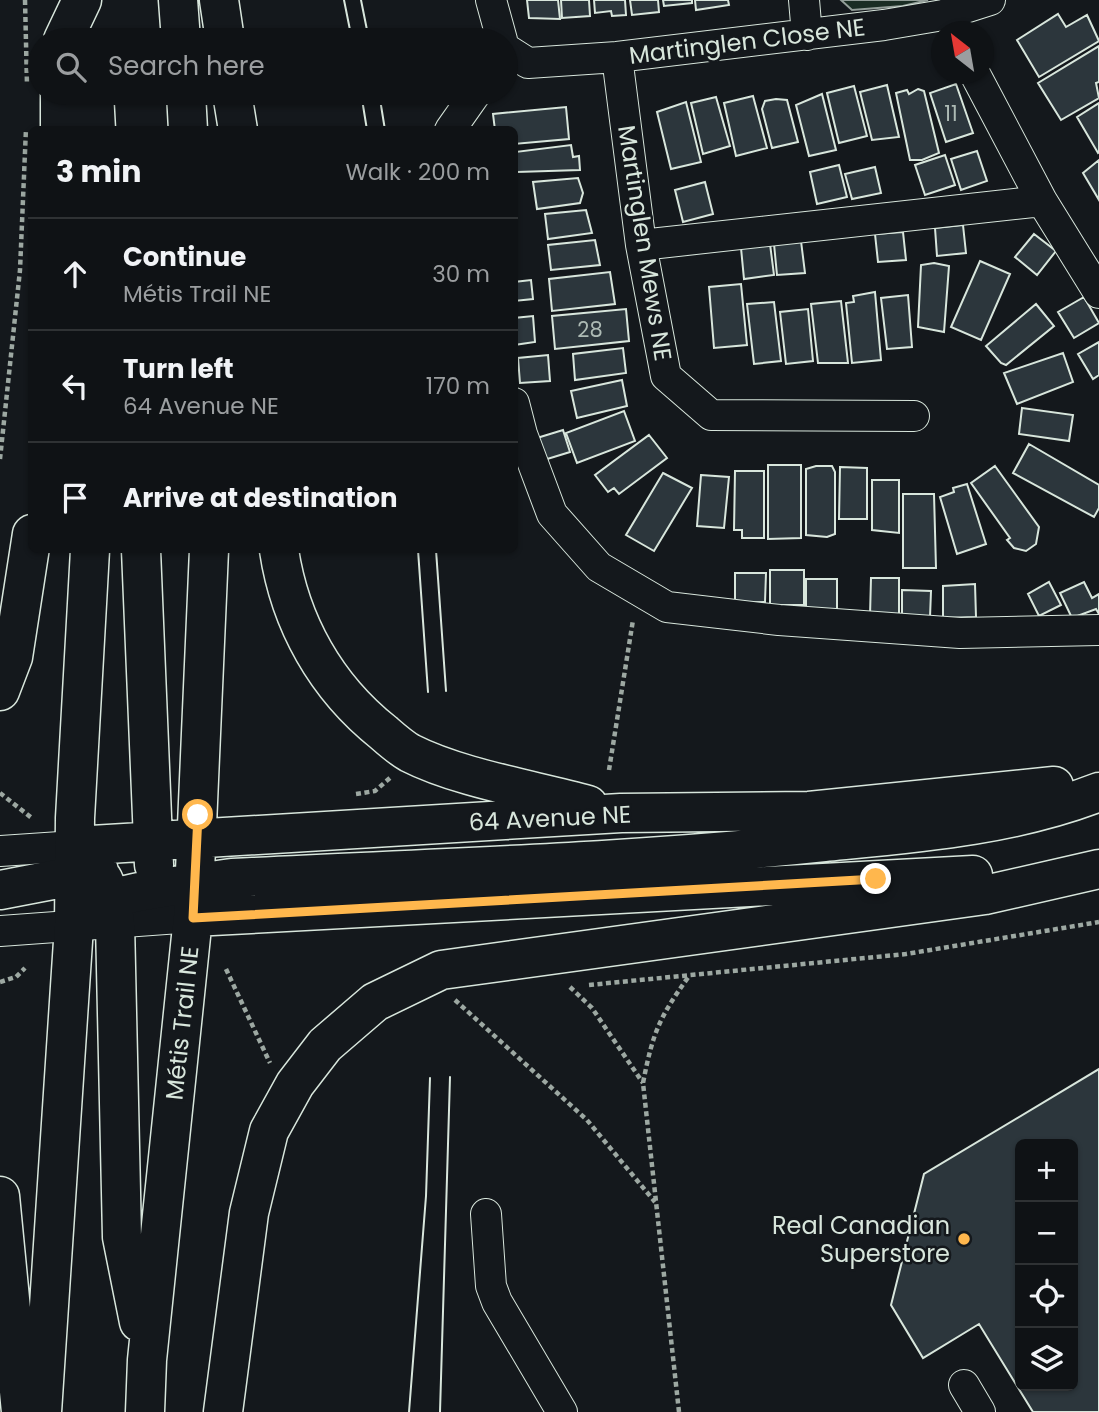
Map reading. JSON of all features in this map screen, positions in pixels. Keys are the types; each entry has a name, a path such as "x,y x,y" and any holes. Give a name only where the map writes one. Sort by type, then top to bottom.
{"main road":[{"path":"69,28 83,0"},
{"path":"83,0 86,28"},
{"path":"178,0 180,28"},
{"path":"219,0 223,28"},
{"path":"43,105 43,123"},
{"path":"95,105 96,126"},
{"path":"187,105 188,126"},
{"path":"234,105 237,126"},
{"path":"0,691 13,657 29,553"},
{"path":"90,553 95,883 122,1237 147,1360"},
{"name":"Métis Trail NE","path":"141,553 171,878 145,1412"},
{"path":"171,878 198,837 209,553"},
{"path":"280,553 297,622 328,677 367,720 408,752 440,765 621,813"},
{"name":"64 Avenue NE","path":"198,837 621,813 809,811 1099,782"},
{"path":"95,883 740,851 942,830 1056,809 1099,792"},
{"path":"0,890 171,878 1099,869"},
{"path":"223,1412 249,1213 269,1131 295,1084 325,1045 375,1002 441,970 985,895 1099,869"},
{"path":"42,1412 74,926 95,883"},
{"path":"0,1196 22,1412"}],"street":[{"name":"Martinglen Close NE","path":"491,0 499,28"},
{"path":"804,0 807,35"},
{"name":"Martinglen Close NE","path":"952,21 990,0"},
{"name":"Martinglen Close NE","path":"518,57 528,63 617,57 807,35 931,24"},
{"name":"Martinglen Mews NE","path":"617,57 641,245 666,376 711,415 914,416"},
{"path":"980,84 1042,201 1099,293"},
{"path":"453,126 468,105"},
{"path":"641,245 1042,201"},
{"path":"518,418 552,514 598,567 667,607 779,620 960,634 1099,630"},
{"path":"0,850 95,883"},
{"path":"0,931 74,926"},
{"path":"486,1214 491,1286 497,1302 562,1412"},
{"path":"964,1385 980,1412"}],"path":[{"path":"25,0 31,28"},
{"path":"0,459 28,219"},
{"path":"609,770 635,608 642,592"},
{"path":"0,793 33,819"},
{"path":"556,988 906,954 1099,922"},
{"path":"0,982 16,977 25,968"},
{"path":"226,969 275,1074"},
{"path":"679,1412 643,1083 651,1042 660,1016 690,975"},
{"path":"570,987 592,1008 643,1083"},
{"path":"446,1001 465,997"},
{"path":"454,999 587,1120 656,1203"}],"green space":[{"path":"841,0 928,0 903,6 852,10"}],"building":[{"path":"527,0 558,0 560,19 529,18"},
{"path":"561,0 589,0 590,16 562,18"},
{"path":"594,0 625,0 626,15 612,16 611,11 595,13"},
{"path":"630,0 658,0 659,12 632,15"},
{"path":"663,0 692,0 692,3 664,6"},
{"path":"695,0 728,0 729,5 696,10"},
{"path":"1058,14 1066,27 1087,15 1099,41 1039,77 1017,40"},
{"path":"1099,46 1099,82 1096,83 1099,98 1061,120 1038,83"},
{"path":"956,84 973,133 946,142 930,93"},
{"path":"887,85 899,137 872,140 860,92"},
{"path":"854,86 867,136 839,143 827,93"},
{"path":"918,89 924,91 939,153 922,160 910,160 896,93 907,90 909,94"},
{"path":"822,94 836,150 809,156 796,105"},
{"path":"753,96 767,148 736,156 724,103"},
{"path":"716,97 730,146 703,154 691,103"},
{"path":"787,100 798,142 772,148 762,109 765,101"},
{"path":"686,102 701,162 671,169 657,112"},
{"path":"1099,103 1099,152 1098,153 1077,117"},
{"path":"566,107 569,139 518,144 518,126 494,126 493,114"},
{"path":"571,145 573,157 579,156 580,170 518,172 518,152"},
{"path":"977,151 987,181 961,190 951,159"},
{"path":"945,155 955,185 925,195 915,165"},
{"path":"1099,160 1099,200 1083,173"},
{"path":"839,165 847,197 817,204 810,172"},
{"path":"875,167 881,193 852,199 845,174"},
{"path":"578,178 583,193 580,203 537,209 533,182"},
{"path":"705,182 713,214 683,222 675,190"},
{"path":"586,210 592,233 548,239 545,214"},
{"path":"963,225 966,253 937,256 935,228"},
{"path":"903,232 906,260 878,262 875,234"},
{"path":"1034,234 1056,251 1037,275 1015,257"},
{"path":"595,240 600,265 551,270 548,245"},
{"path":"801,241 805,273 777,275 774,244"},
{"path":"770,244 774,275 744,279 741,248"},
{"path":"980,261 1010,274 981,340 951,327"},
{"path":"934,263 949,266 944,332 918,327 921,265"},
{"path":"610,272 615,304 552,311 549,279"},
{"path":"531,280 533,299 518,301 518,282"},
{"path":"741,284 747,345 714,348 709,287"},
{"path":"875,292 881,360 852,363 846,303 854,302 853,296"},
{"path":"908,295 912,347 887,349 881,298"},
{"path":"1084,297 1099,323 1074,338 1058,312"},
{"path":"841,301 848,363 818,363 811,304"},
{"path":"774,302 781,361 754,364 747,304"},
{"path":"1036,304 1054,326 1006,365 1001,363 986,346"},
{"path":"626,309 629,341 555,349 552,316"},
{"path":"808,309 813,361 786,364 780,312"},
{"path":"533,316 535,342 518,344 518,318"},
{"path":"1099,342 1099,375 1093,379 1078,354"},
{"path":"623,348 626,373 575,380 573,354"},
{"path":"1063,353 1073,382 1017,404 1004,373"},
{"path":"548,355 550,381 520,383 518,358"},
{"path":"622,380 627,406 577,418 571,391"},
{"path":"1022,408 1073,415 1069,441 1019,434"},
{"path":"624,411 635,441 577,463 566,433"},
{"path":"563,430 570,452 544,460 537,438"},
{"path":"649,435 667,458 619,494 614,488 608,492 595,475"},
{"path":"1029,444 1099,485 1099,508 1094,517 1013,473"},
{"path":"768,465 801,465 801,538 768,539"},
{"path":"832,466 835,472 835,534 827,537 806,535 806,469"},
{"path":"995,466 1039,527 1036,544 1026,551 1014,548 1007,540 1010,538 971,483"},
{"path":"840,467 867,468 867,519 839,519"},
{"path":"735,471 764,471 764,538 742,538 742,530 734,530"},
{"path":"663,473 692,488 654,551 626,535"},
{"path":"701,475 729,477 724,528 697,526"},
{"path":"872,480 899,480 899,533 872,530"},
{"path":"967,484 986,544 957,554 940,497 954,492 953,488"},
{"path":"903,494 934,494 936,568 903,568"},
{"path":"770,570 804,570 804,605 770,605"},
{"path":"735,573 766,573 765,602 735,603"},
{"path":"871,578 899,578 899,616 870,616"},
{"path":"806,579 837,579 837,612 806,612"},
{"path":"1049,582 1061,605 1039,616 1028,594"},
{"path":"1084,582 1092,598 1099,594 1099,614 1096,609 1072,618 1060,593"},
{"path":"975,584 976,617 943,618 943,586"},
{"path":"902,590 931,591 930,617 902,617"},
{"name":"Real Canadian Superstore","path":"1099,1069 1099,1412 1033,1412 1020,1391 1078,1391 1078,1139 1015,1139 1015,1383 979,1324 923,1358 891,1305 924,1174"}],"tram line":[{"path":"344,0 350,28"},
{"path":"361,0 367,28"},
{"path":"363,105 366,126"},
{"path":"381,105 384,126"},
{"path":"418,553 428,692"},
{"path":"436,553 446,691"},
{"path":"440,1412 450,1077"},
{"path":"409,1412 426,1196 430,1078"}],"place":[{"name":"Real Canadian Superstore","path":"964,1239"}],"route":[{"path":"198,815 193,918 876,879"}]}
